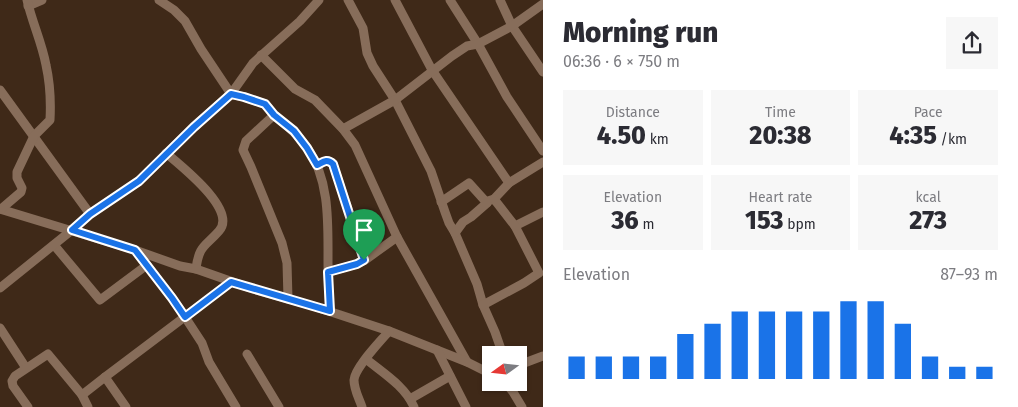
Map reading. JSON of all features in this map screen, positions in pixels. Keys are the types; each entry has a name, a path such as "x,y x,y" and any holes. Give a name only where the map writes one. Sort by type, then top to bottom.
{"street":[{"path":"1,209 21,192 22,188 17,172 34,136 50,120 50,85 46,63 27,3 42,0"},
{"path":"159,0 174,10 185,21 231,94 265,104 274,115 294,131 317,165 321,175 326,203 330,311"},
{"path":"0,288 90,214 139,181 166,153 231,94 254,63 319,0"},
{"path":"348,0 363,28 367,52 373,66 390,90 431,171 441,202 477,284 500,346"},
{"path":"395,0 432,70 509,183"},
{"path":"450,0 478,44 507,97 543,151"},
{"path":"500,0 512,26 543,72"},
{"path":"344,129 395,100 432,70 467,46 478,44 512,26 543,4"},
{"path":"262,55 295,89 315,100 344,129 355,145 397,237 467,362"},
{"path":"0,90 90,214"},
{"path":"274,115 246,141 243,150 282,243 287,263 288,299"},
{"path":"166,153 210,194 218,204 224,220 221,229 201,249 197,258 196,269"},
{"path":"317,165 325,160 333,164 364,260"},
{"path":"455,233 463,222 509,183 543,162"},
{"path":"441,202 469,183 515,226 539,262 541,277 524,283 484,305"},
{"path":"1,209 135,250 180,266 196,269 231,282 330,311 389,331 482,370"},
{"path":"515,226 543,212"},
{"path":"328,272 357,264 397,237"},
{"path":"54,245 100,300 147,265"},
{"path":"135,250 172,298 202,343 209,362 236,407"},
{"path":"76,407 85,401 105,377 231,282"},
{"path":"0,328 26,368"},
{"path":"353,407 362,407 355,389 354,378 360,367 389,331"},
{"path":"437,350 466,407"},
{"path":"28,407 13,386 12,381 15,376 48,354 85,401"},
{"path":"248,354 279,407"},
{"path":"528,362 543,356"},
{"path":"366,359 404,390 412,403 450,376"},
{"path":"105,377 126,407"},
{"path":"514,391 522,407"}],"route":[{"path":"231,94 265,104 274,115 294,131 317,165 325,160 333,164 364,260 357,264 328,272 330,311 231,282 185,317 135,250 72,230 90,214 139,181 166,153 231,94"}]}
